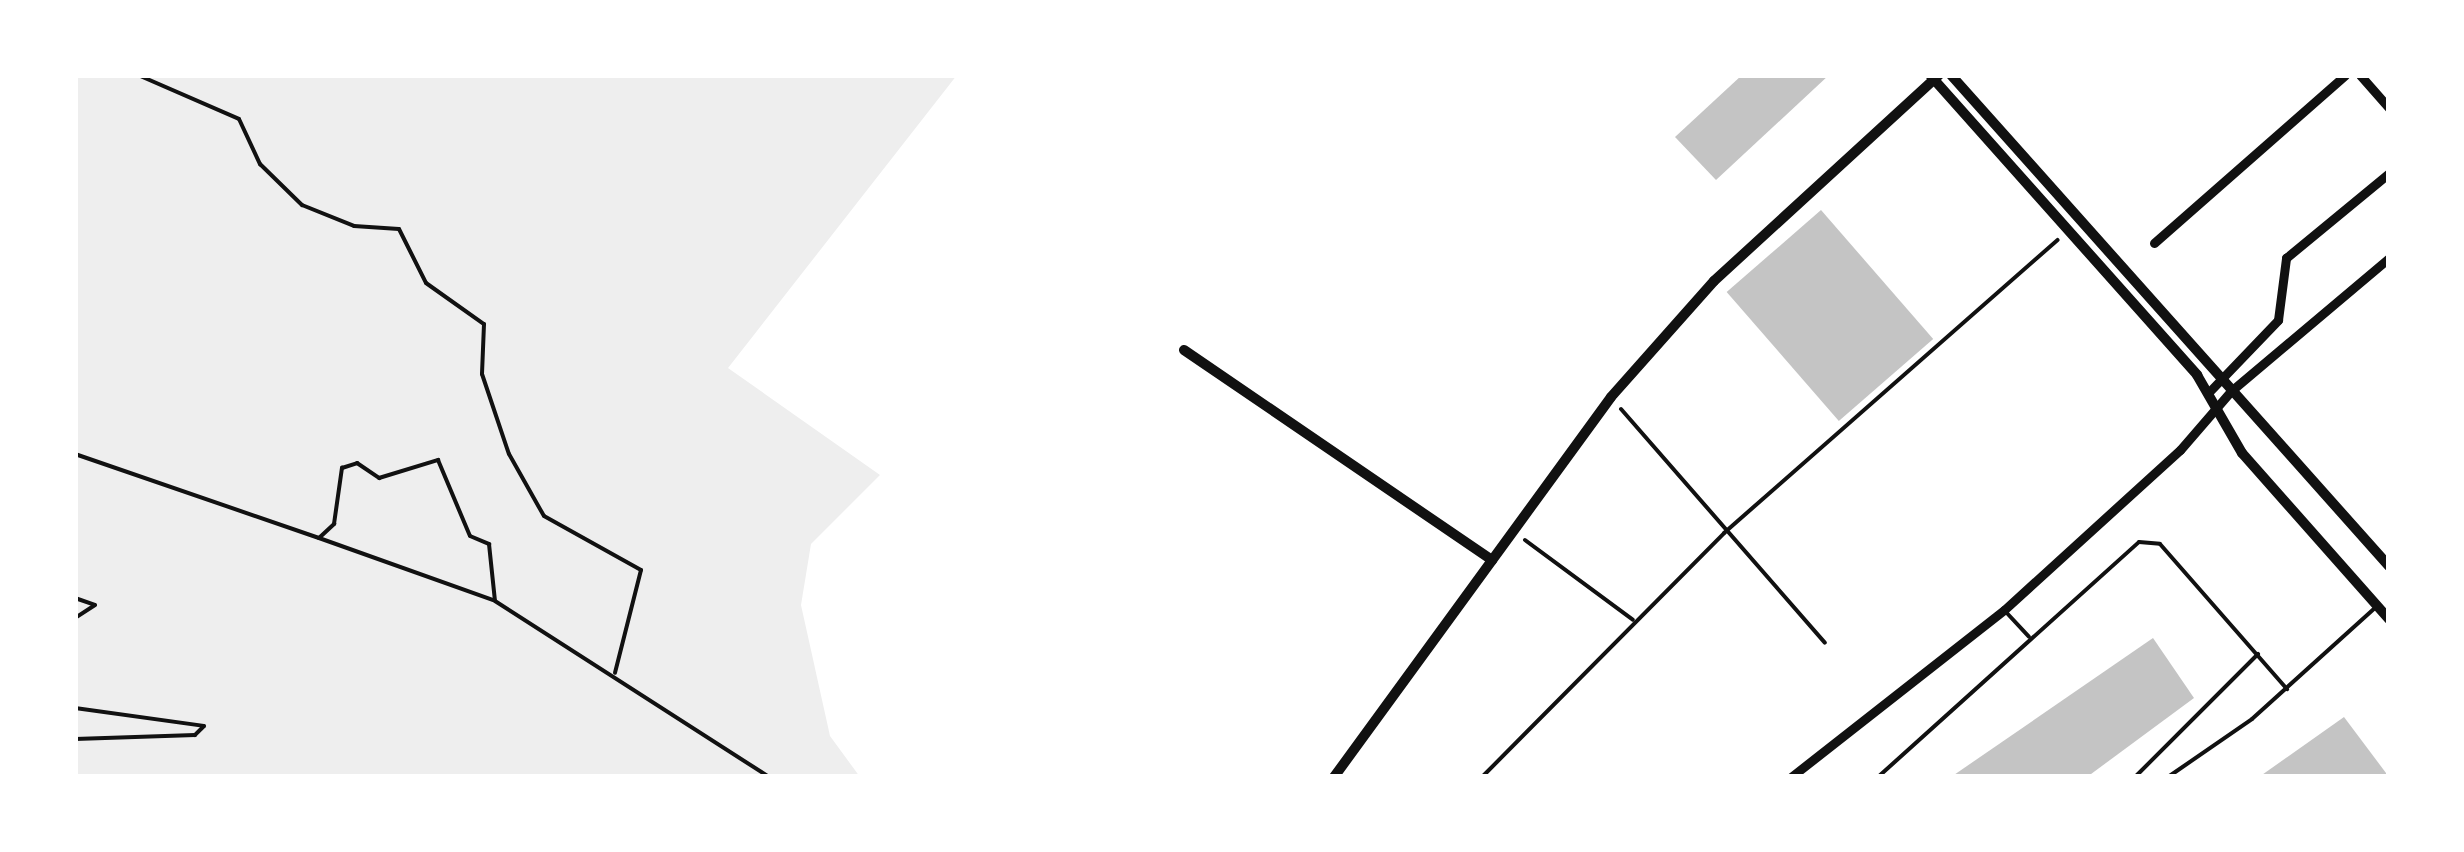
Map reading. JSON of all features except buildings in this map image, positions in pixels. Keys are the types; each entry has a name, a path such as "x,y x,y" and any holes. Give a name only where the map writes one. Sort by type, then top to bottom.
{"street":[{"path":"1951,75 2389,566"},
{"path":"2154,242 2344,75"},
{"path":"2360,75 2389,108"},
{"path":"1334,777 1611,398 1714,281 1934,77 2210,392 2242,453 2389,620"},
{"path":"2210,392 2278,320 2286,258 2389,174"},
{"path":"1791,777 2004,610 2231,391 2389,258"},
{"path":"1184,350 1492,560"}],"lane":[{"path":"1878,777 2028,637 2140,542 2160,544 2288,689"},
{"path":"2168,777 2288,689 2377,606"},
{"path":"2004,610 2028,637"},
{"path":"2134,777 2258,654"}],"path":[{"path":"138,75 239,119 260,164 302,204 354,226 399,229 426,284 484,324 482,374 509,454 544,516 641,570 615,673"},
{"path":"1482,777 1633,620 1724,533 2068,230"},
{"path":"1611,398 1724,533 1825,643"},
{"path":"75,454 495,601 615,673 769,777"},
{"path":"319,538 334,524 342,468 357,463 380,478 438,460 470,536 490,544 495,601"},
{"path":"1514,531 1633,620"},
{"path":"75,598 95,605 75,618"},
{"path":"75,708 204,726 177,736 75,739"}],"shaded area":[{"path":"75,75 957,75 728,368 880,475 811,544 801,605 830,736 860,777 75,777"}]}
